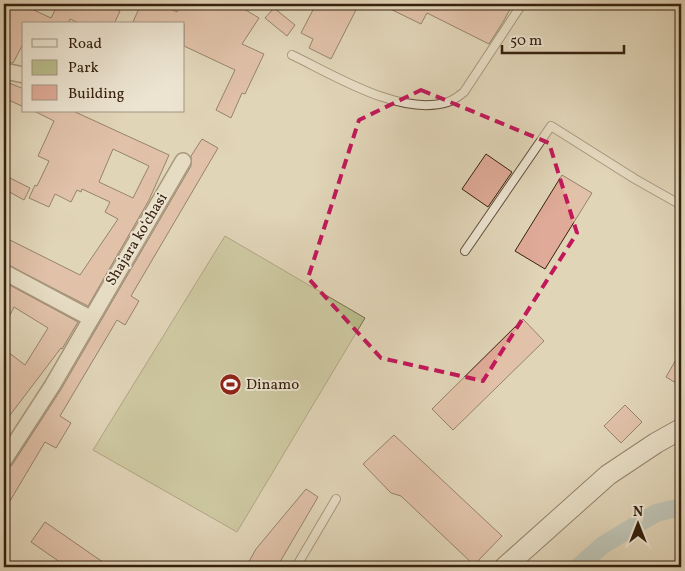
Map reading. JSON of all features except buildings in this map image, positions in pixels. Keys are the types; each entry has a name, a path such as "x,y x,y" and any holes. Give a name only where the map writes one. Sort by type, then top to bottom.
{"street":[{"path":"4,71 22,75"},
{"name":"Shajara koʻchasi","path":"4,460 52,386 183,161"},
{"path":"4,272 90,318"},
{"path":"504,567 608,475 656,443 681,430"}],"lane":[{"path":"292,55 381,98 410,105 434,106 450,102 464,92 522,4"},
{"path":"465,251 551,126 635,179 681,205"},
{"path":"296,567 336,499"}],"highlighted area":[{"path":"421,90 549,143 577,233 483,381 381,358 308,278 359,120"}],"green space":[{"name":"Dinamo","path":"225,236 365,318 237,532 93,450"}],"waterway":[{"path":"578,567 603,545 656,513 681,507"}],"place":[{"name":"Dinamo","path":"230,384"}]}
